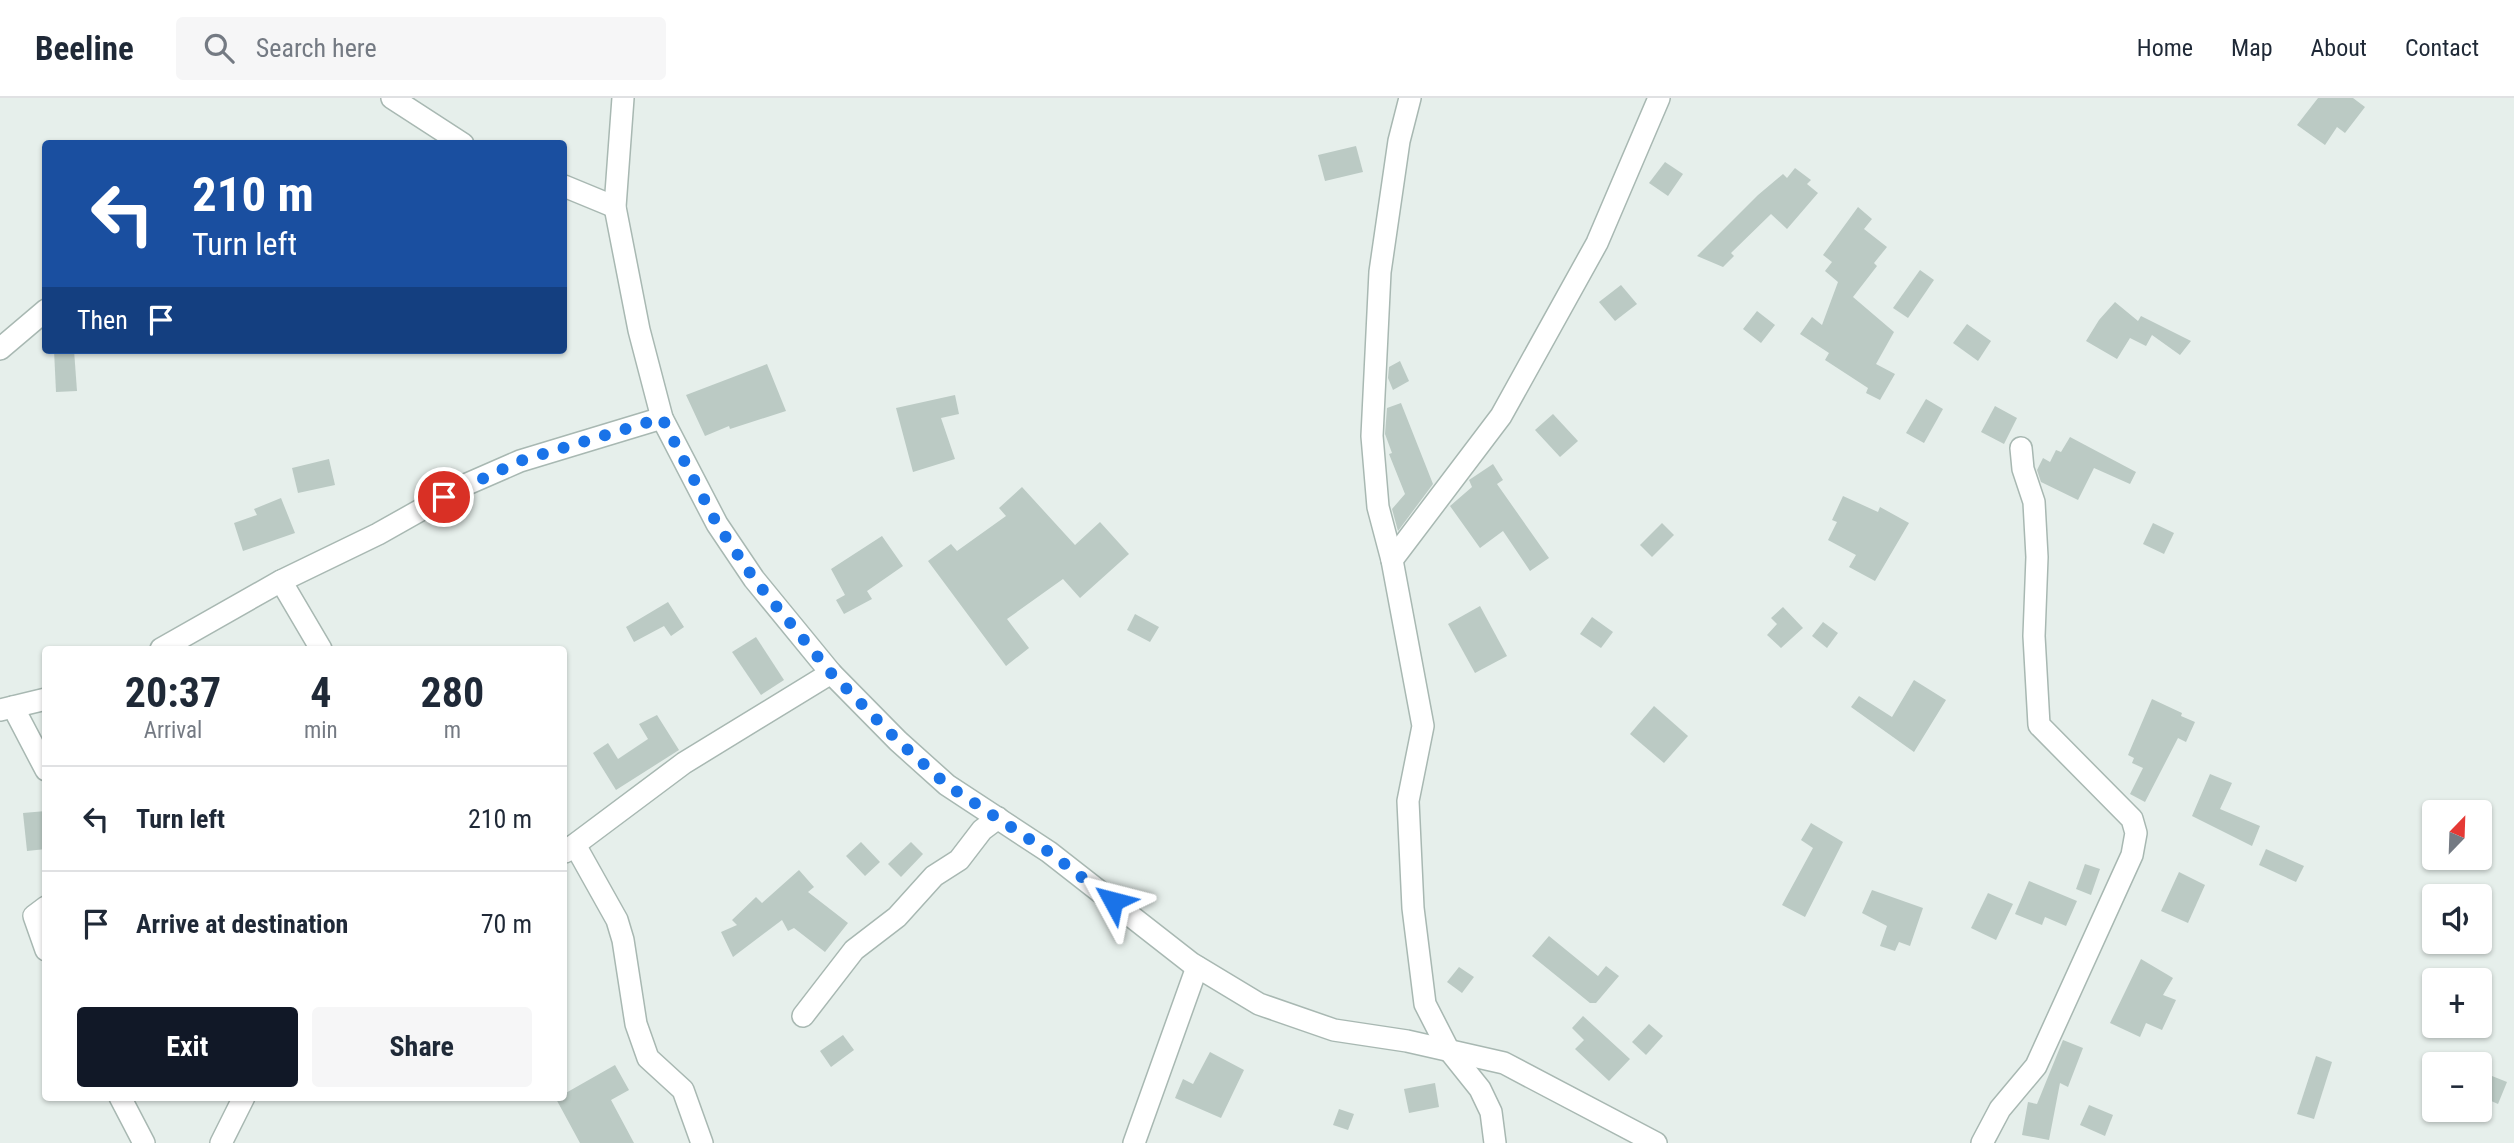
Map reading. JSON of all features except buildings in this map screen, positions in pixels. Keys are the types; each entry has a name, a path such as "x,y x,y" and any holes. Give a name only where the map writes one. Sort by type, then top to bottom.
{"street":[{"path":"393,98 457,140"},
{"path":"623,98 615,207 639,330 662,418 717,524 754,579 831,673 898,741 947,785 1049,852 1198,967 1259,1004 1334,1030 1448,1049 1504,1063 1656,1143"},
{"path":"1409,98 1399,141 1380,272 1372,436 1378,507 1392,560 1423,726 1408,801 1419,970 1425,1004 1448,1049 1480,1089 1491,1112 1495,1143"},
{"path":"1392,560 1501,416 1597,243 1659,98"},
{"path":"567,187 615,207"},
{"path":"0,349 42,313"},
{"path":"166,646 281,581 378,534 466,485 520,461 662,418"},
{"path":"1982,1143 2000,1109 2036,1066 2132,855 2136,833 2132,819 2039,725 2034,636 2034,502 2022,469 2021,448"},
{"path":"281,581 319,646"},
{"path":"702,1143 683,1090 648,1058 636,1024 623,940 617,920 569,849 684,763 831,673"},
{"path":"42,700 6,709 42,764"},
{"path":"803,1016 854,950 897,917 934,876 959,860 982,830 998,818"},
{"path":"42,910 34,916 42,939"},
{"path":"1134,1143 1198,967"},
{"path":"122,1101 144,1143"},
{"path":"221,1143 225,1140 242,1101"}],"route":[{"path":"444,497 520,461 662,418 717,524 754,579 831,673 898,741 947,785 1049,852 1113,901"}]}
